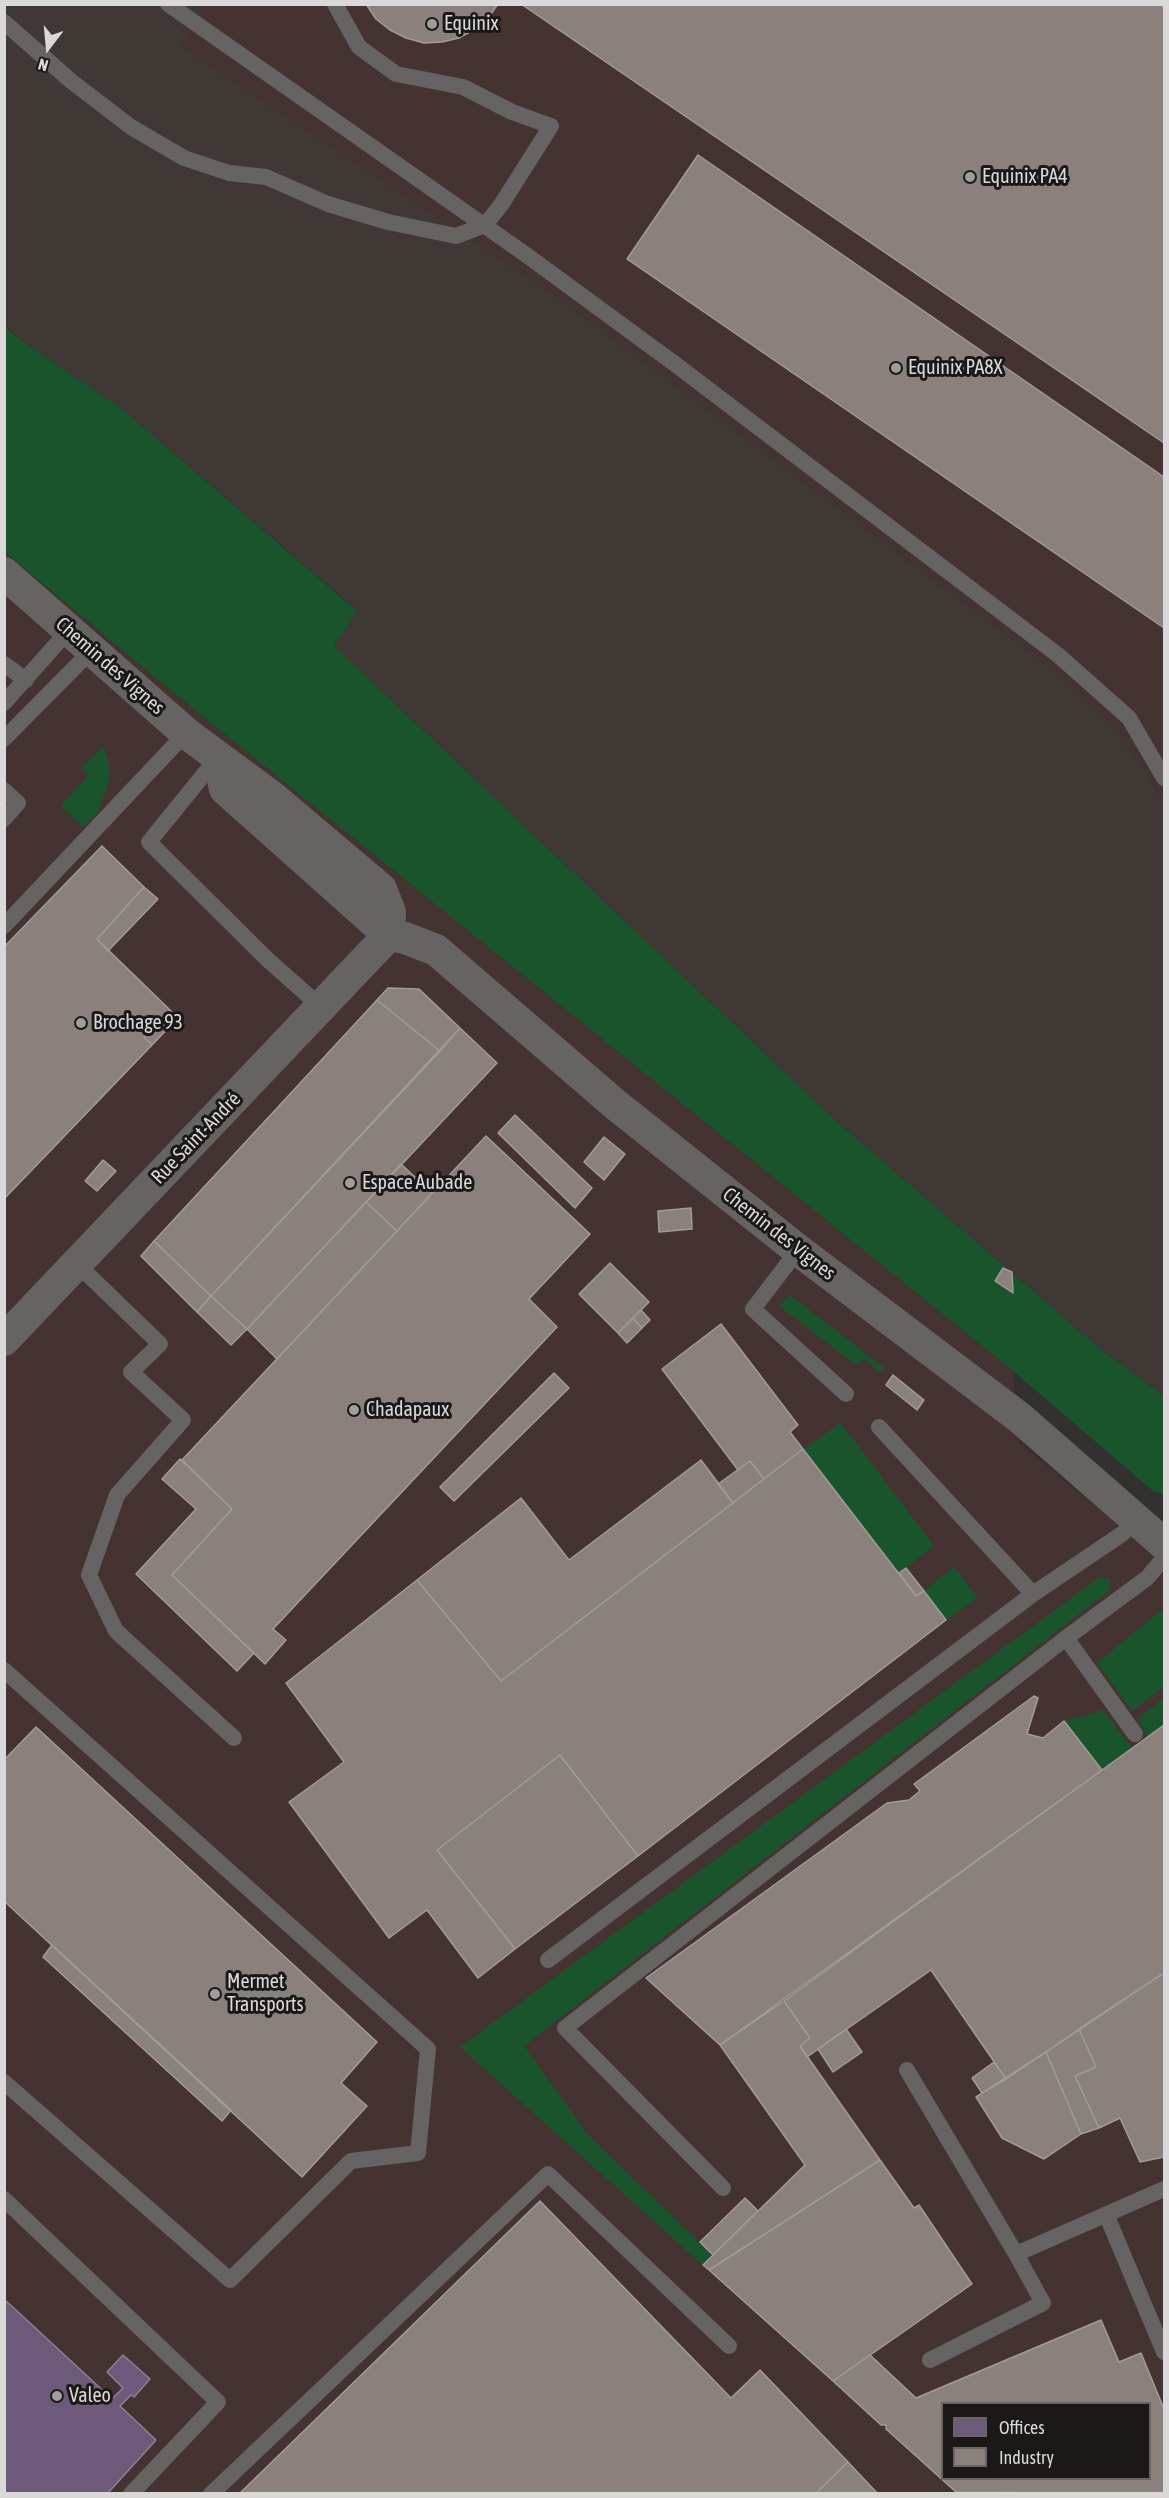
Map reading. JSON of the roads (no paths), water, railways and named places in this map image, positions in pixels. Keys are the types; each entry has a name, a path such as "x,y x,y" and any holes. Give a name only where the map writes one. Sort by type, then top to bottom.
{"street":[{"name":"Chemin des Vignes","path":"4,573 186,733 219,757 225,789 389,936 405,938 436,950 616,1105 798,1250 1020,1418 1164,1544"},
{"name":"Rue Saint-André","path":"4,1340 389,936"}],"lane":[{"path":"168,4 484,225 684,371 1058,655 1129,718 1164,778"},
{"path":"4,22 71,81 131,127 184,158 229,173 266,177 328,204 388,222 456,236 484,225 501,205 551,126 512,112 463,87 396,74 359,47 334,4"},
{"path":"4,704 69,630"},
{"path":"4,739 92,650"},
{"path":"4,664 26,680"},
{"path":"4,926 186,733"},
{"path":"219,757 148,842 267,959 321,1007"},
{"path":"4,790 18,803 4,819"},
{"path":"798,1250 753,1309 846,1394"},
{"path":"76,1263 160,1344 132,1372 183,1420 117,1495 89,1575 116,1631 234,1738"},
{"path":"879,1427 1033,1594"},
{"path":"548,1960 1033,1594 1122,1534 1137,1520"},
{"path":"723,2188 565,2028 1066,1638 1147,1578 1164,1558"},
{"path":"1066,1638 1135,1734"},
{"path":"4,1670 428,2049 418,2153 351,2161 230,2280 4,2082"},
{"path":"907,2070 1043,2303 930,2360"},
{"path":"211,2493 548,2174 729,2346"},
{"path":"1016,2254 1164,2189"},
{"path":"4,2199 218,2402 131,2493"},
{"path":"1106,2214 1164,2352"}],"place":[{"name":"Equinix","path":"432,24"},
{"name":"Equinix PA4","path":"970,177"},
{"name":"Equinix PA8X","path":"896,368"},
{"name":"Brochage 93","path":"81,1023"},
{"name":"Espace Aubade","path":"350,1183"},
{"name":"Chadapaux","path":"354,1410"},
{"name":"Mermet Transports","path":"215,1994"},
{"name":"Valeo","path":"57,2396"}]}
